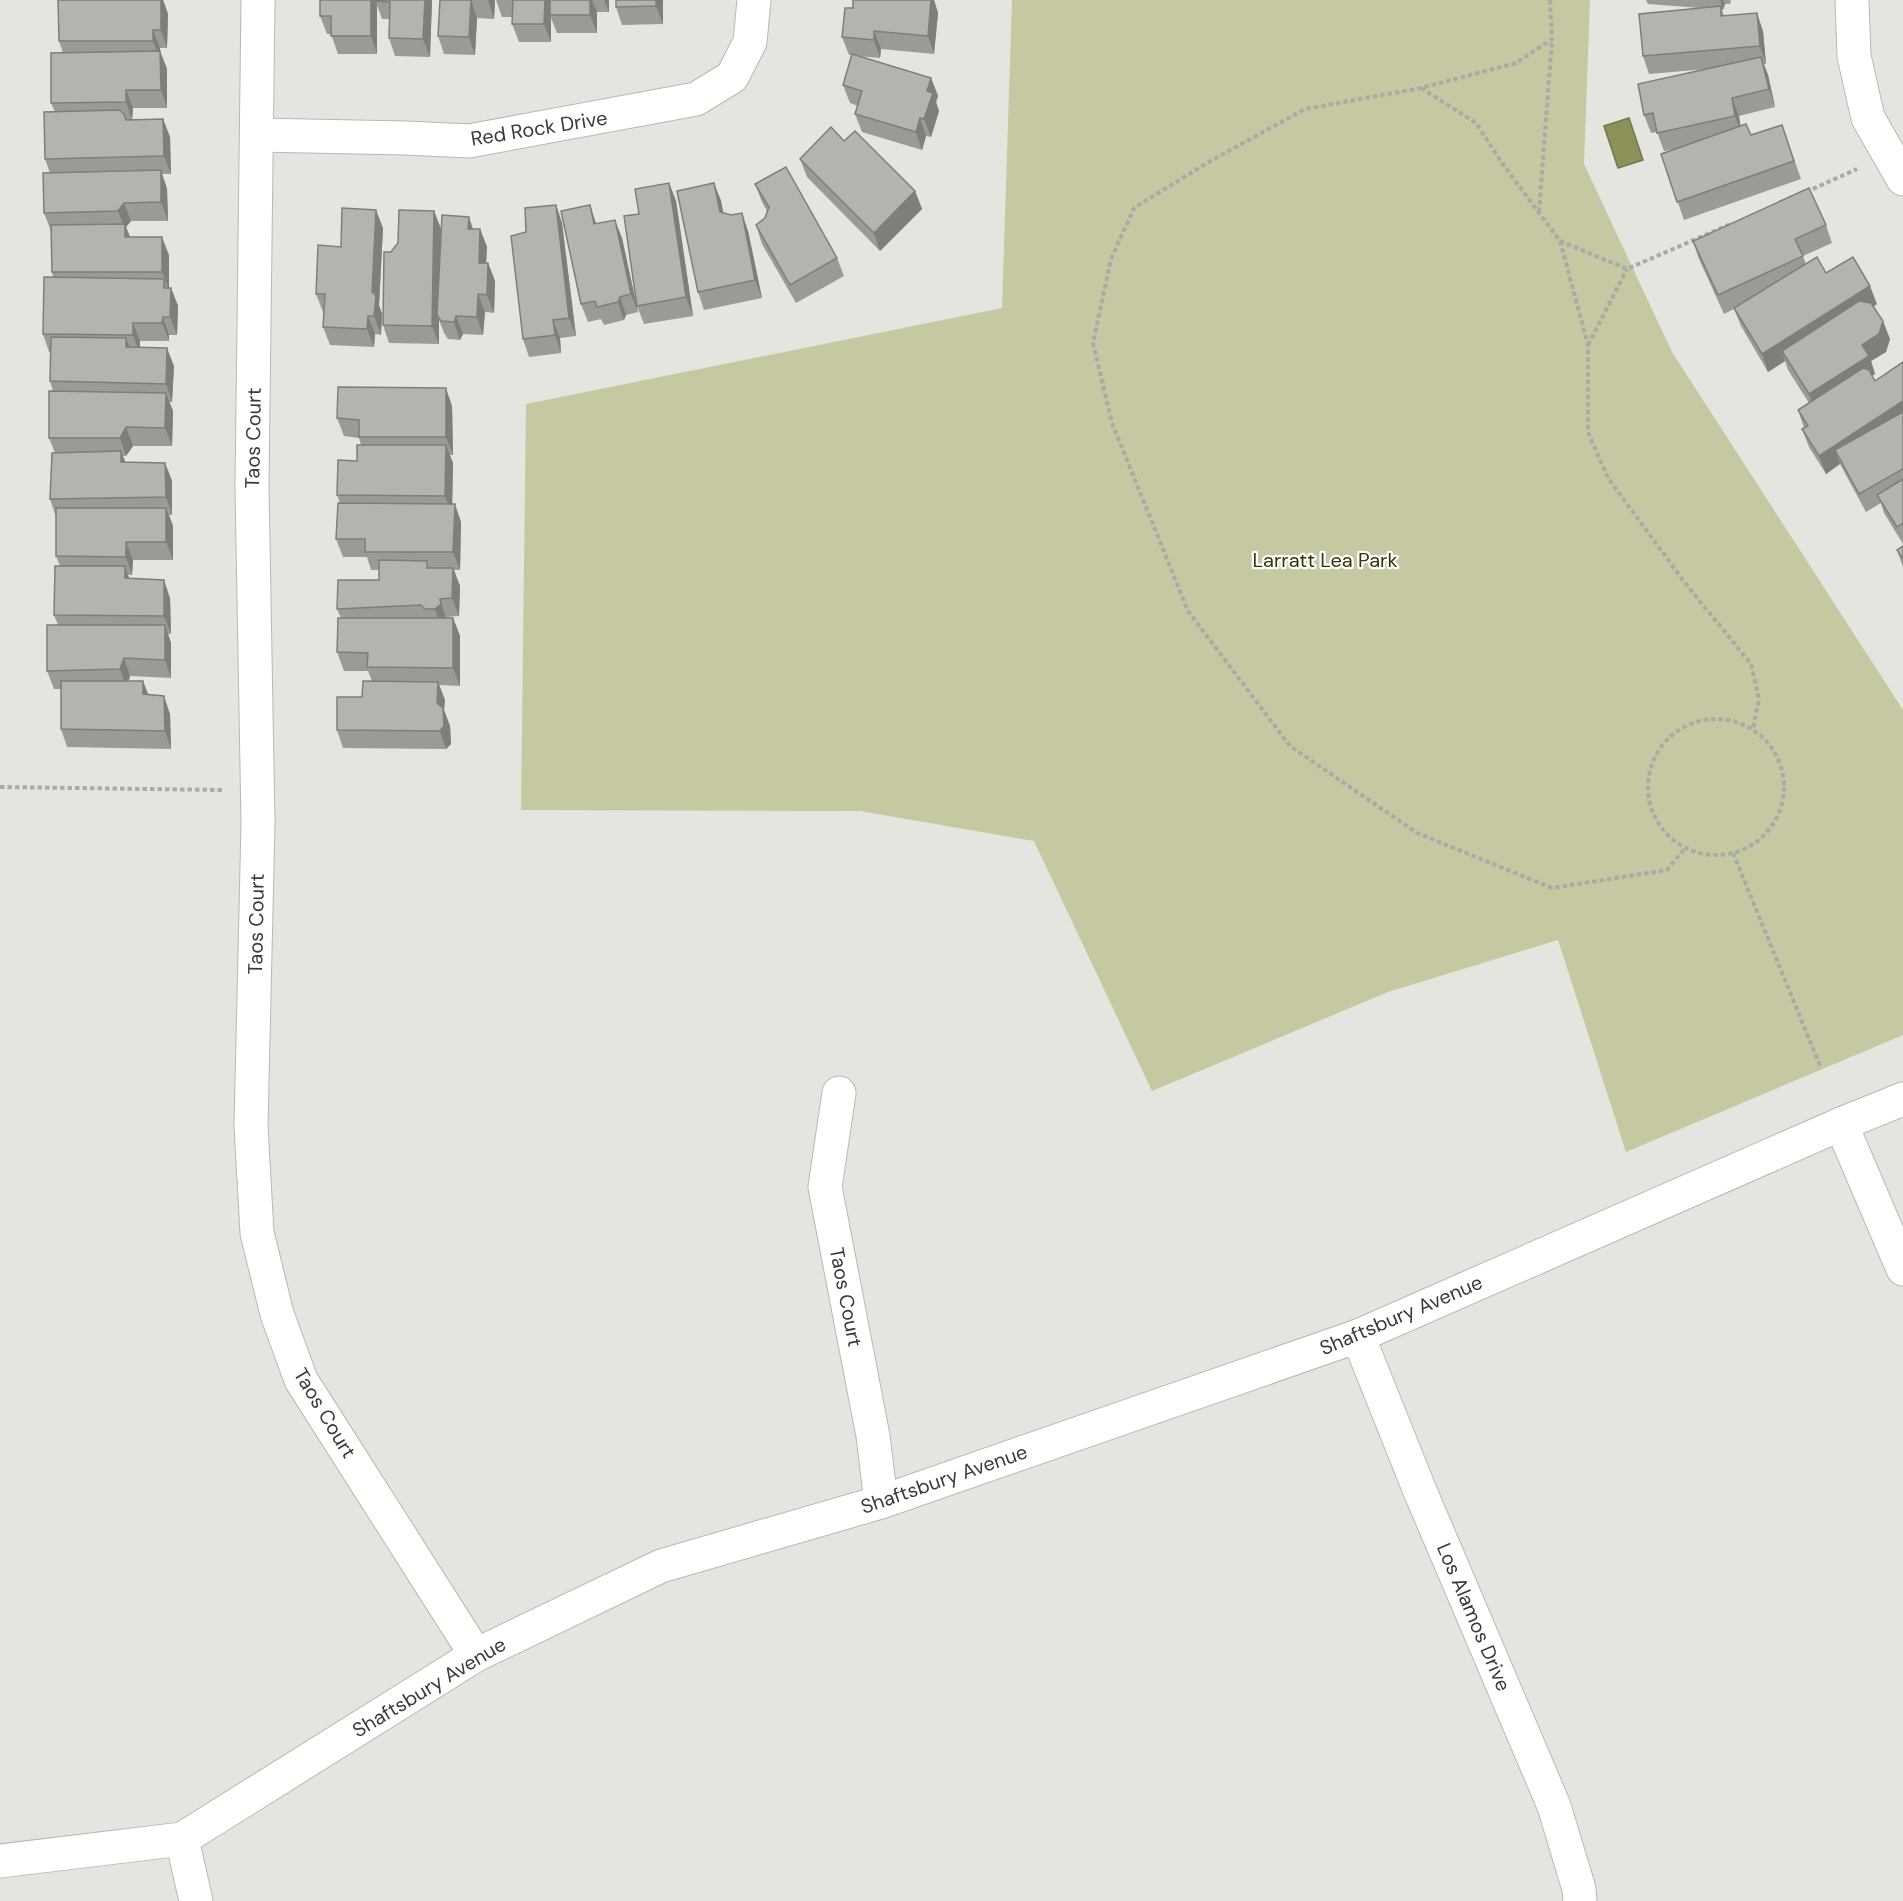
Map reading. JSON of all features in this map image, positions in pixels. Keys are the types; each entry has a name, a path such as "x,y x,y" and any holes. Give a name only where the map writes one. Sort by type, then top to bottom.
{"street":[{"name":"Taos Court","path":"258,0 252,486 258,823 251,1126 257,1233 277,1314 301,1380 476,1655"},
{"name":"Red Rock Drive","path":"257,135 469,141 696,99 732,77 750,42 754,0"},
{"path":"1852,0 1854,56 1868,118 1896,167"},
{"name":"Taos Court","path":"839,1093 825,1187 873,1436 881,1502"},
{"name":"Shaftsbury Avenue","path":"0,1861 182,1839 476,1655 661,1566 881,1502 1358,1336 1903,1099"},
{"path":"1841,1124 1903,1269"},
{"name":"Los Alamos Drive","path":"1358,1336 1420,1491 1554,1806 1579,1889 1580,1901"},
{"path":"182,1839 196,1901"}],"path":[{"path":"1539,213 1552,39 1550,0"},
{"path":"1552,39 1516,63 1421,88 1305,109 1207,163 1134,208 1111,259 1093,343 1112,423 1188,611 1290,746 1417,833 1552,888 1668,870 1685,848"},
{"path":"1421,88 1476,123 1502,163 1560,241 1588,345 1588,432 1608,478 1685,583 1751,664 1760,699 1753,728"},
{"path":"1796,196 1896,167"},
{"path":"1588,345 1627,269 1743,219"},
{"path":"1560,241 1627,269"},
{"path":"1710,718 1733,720 1753,728 1769,743 1780,764 1785,785 1781,808 1771,828 1754,844 1733,853 1700,854 1685,848 1667,834 1654,816 1648,795 1649,773 1657,752 1671,735 1689,724 1710,718"},
{"path":"0,787 257,791"},
{"path":"1733,853 1821,1068"}],"green space":[{"name":"Larratt Lea Park","path":"1012,0 1590,0 1584,164 1672,352 1903,710 1903,1035 1626,1152 1558,940 1388,992 1152,1091 1034,841 860,811 521,810 526,404 1002,308"}],"shaded area":[{"path":"1629,118 1643,160 1618,168 1604,126"}],"building":[{"path":"58,0 161,0 161,30 153,30 153,41 59,41"},
{"path":"320,0 371,0 371,36 331,36 331,16 320,16"},
{"path":"376,0 425,0 423,39 389,38 390,2"},
{"path":"440,0 471,0 469,37 438,36"},
{"path":"513,0 545,0 544,24 512,24"},
{"path":"550,0 590,0 590,15 550,15"},
{"path":"616,0 656,0 656,6 616,7"},
{"path":"853,0 931,0 928,36 874,31 874,40 842,37 845,8 853,8"},
{"path":"1721,6 1721,16 1757,13 1760,46 1643,56 1639,14"},
{"path":"160,51 161,90 126,90 126,102 51,103 51,53"},
{"path":"852,54 931,78 927,91 933,93 924,119 920,118 916,132 855,114 862,91 843,85"},
{"path":"1761,57 1769,89 1732,98 1735,116 1657,133 1653,113 1644,115 1638,84"},
{"path":"119,110 124,114 126,120 163,119 164,156 45,159 44,112"},
{"path":"1746,124 1751,135 1782,125 1794,161 1677,202 1661,154"},
{"path":"831,127 844,141 855,131 915,191 874,233 800,159"},
{"path":"786,167 837,258 790,285 756,225 765,218 769,207 755,184"},
{"path":"161,170 161,202 124,203 118,211 44,213 43,173"},
{"path":"669,183 686,297 637,306 624,216 639,214 635,189"},
{"path":"714,183 720,212 731,215 742,213 755,280 698,292 677,191"},
{"path":"1809,188 1826,225 1795,239 1803,256 1718,295 1693,241"},
{"path":"556,205 569,318 553,320 555,335 523,339 511,236 526,232 525,208"},
{"path":"590,205 594,224 615,220 631,294 620,297 618,302 597,307 595,301 581,304 561,211"},
{"path":"342,208 376,210 372,292 376,296 374,316 368,316 367,329 323,327 325,294 316,294 318,245 341,247"},
{"path":"399,210 434,211 432,326 383,325 384,252 391,252 398,243"},
{"path":"442,215 469,217 468,229 480,229 479,263 488,263 487,295 478,294 477,317 456,316 454,322 441,321 437,315"},
{"path":"125,224 125,237 162,237 162,272 52,272 51,225"},
{"path":"1817,257 1826,273 1853,257 1870,286 1762,354 1734,308"},
{"path":"44,277 164,279 164,288 171,288 170,317 163,317 162,323 133,323 133,335 43,334"},
{"path":"1859,301 1871,303 1883,321 1879,334 1862,345 1869,356 1809,394 1782,351"},
{"path":"51,337 126,338 126,347 167,348 166,384 50,381"},
{"path":"1903,362 1903,401 1819,456 1802,429 1808,426 1798,410 1863,368 1869,370 1875,381"},
{"path":"338,387 446,388 446,437 359,437 359,420 337,418"},
{"path":"49,391 166,393 165,428 126,427 120,438 49,438"},
{"path":"1903,412 1903,469 1859,494 1835,450"},
{"path":"357,445 446,445 445,496 337,495 338,460 357,461"},
{"path":"121,451 121,462 165,463 166,497 50,499 52,453"},
{"path":"1903,479 1903,523 1897,527 1877,495"},
{"path":"338,503 455,504 453,552 365,552 365,539 336,539"},
{"path":"56,508 166,508 166,542 126,542 126,557 56,556"},
{"path":"1903,546 1903,559 1897,550"},
{"path":"379,560 427,561 427,568 453,568 452,598 440,599 441,604 435,609 425,609 421,605 337,609 338,580 379,580"},
{"path":"55,566 125,566 125,578 164,580 164,616 54,615"},
{"path":"338,618 453,618 453,668 367,667 368,653 337,652"},
{"path":"47,625 165,625 165,660 124,658 120,669 47,671"},
{"path":"61,681 143,681 143,694 164,696 165,731 61,729"},
{"path":"363,681 438,682 437,703 443,708 444,726 440,731 337,730 337,697 362,697"}]}
